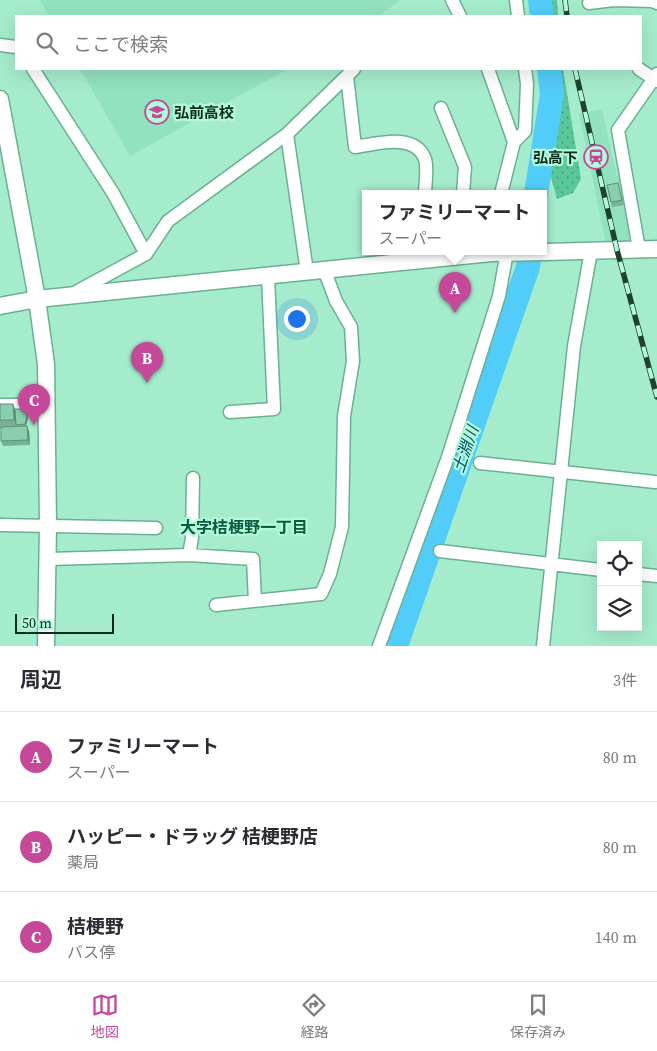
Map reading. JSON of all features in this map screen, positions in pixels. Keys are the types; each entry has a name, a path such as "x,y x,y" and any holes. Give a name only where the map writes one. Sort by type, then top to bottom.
{"street":[{"path":"452,0 460,15"},
{"path":"516,0 518,15"},
{"path":"589,3 614,0 652,1 657,3"},
{"path":"0,45 15,48"},
{"path":"34,70 113,193 146,254"},
{"path":"488,70 514,142"},
{"path":"502,190 514,142 525,131 528,84 525,70"},
{"path":"639,249 618,130 656,78 641,70"},
{"path":"70,296 146,254 168,221 287,134 351,72"},
{"path":"351,72 355,147 402,141 412,146 421,152 426,161 425,190"},
{"path":"1,106 37,299 46,364 48,525 46,646"},
{"path":"441,108 465,167 463,190"},
{"path":"287,134 307,272"},
{"path":"547,252 657,249"},
{"path":"543,646 553,565 574,346 590,251"},
{"path":"0,306 37,299 307,272 325,272 424,256 442,255"},
{"path":"379,646 448,457 499,296 497,255"},
{"path":"216,605 321,594 330,574 342,527 344,416 353,361 351,327 336,301 325,272"},
{"path":"230,412 274,409 268,277"},
{"path":"0,405 47,405"},
{"path":"480,463 655,482"},
{"path":"189,554 192,538 193,478"},
{"path":"0,525 156,528"},
{"path":"440,551 597,570"},
{"path":"48,559 189,554 253,559 255,601"},
{"path":"642,574 657,576"}],"shaded area":[{"path":"40,0 401,0 379,15 48,15"},
{"path":"547,0 557,0 558,15 548,15"},
{"name":"弘前高校","path":"81,70 286,70 130,156"},
{"path":"554,70 563,70 581,179 573,193 557,199 550,174 555,116"},
{"name":"弘高下","path":"602,109 617,176 623,180 634,243 606,243 579,114"}],"building":[{"path":"618,183 622,200 611,202 607,185"},
{"path":"0,404 13,404 14,420 0,420"},
{"path":"15,409 24,409 27,415 25,424 16,425"},
{"path":"27,426 28,440 1,441 1,427"}],"waterway":[{"name":"土淵川","path":"540,0 542,15"},
{"name":"土淵川","path":"537,190 552,94 549,70"},
{"name":"土淵川","path":"396,646 528,267 530,255"}],"railway":[{"path":"565,0 567,15"},
{"path":"575,70 617,250 657,397"}],"place":[{"name":"弘前高校","path":"157,112"},
{"name":"弘高下","path":"596,157"},
{"name":"ファミリーマート","path":"455,313"},
{"name":"ハッピー・ドラッグ 桔梗野店","path":"147,383"},
{"name":"桔梗野","path":"34,425"}],"district":[{"name":"大字桔梗野一丁目","path":"244,527"}]}
